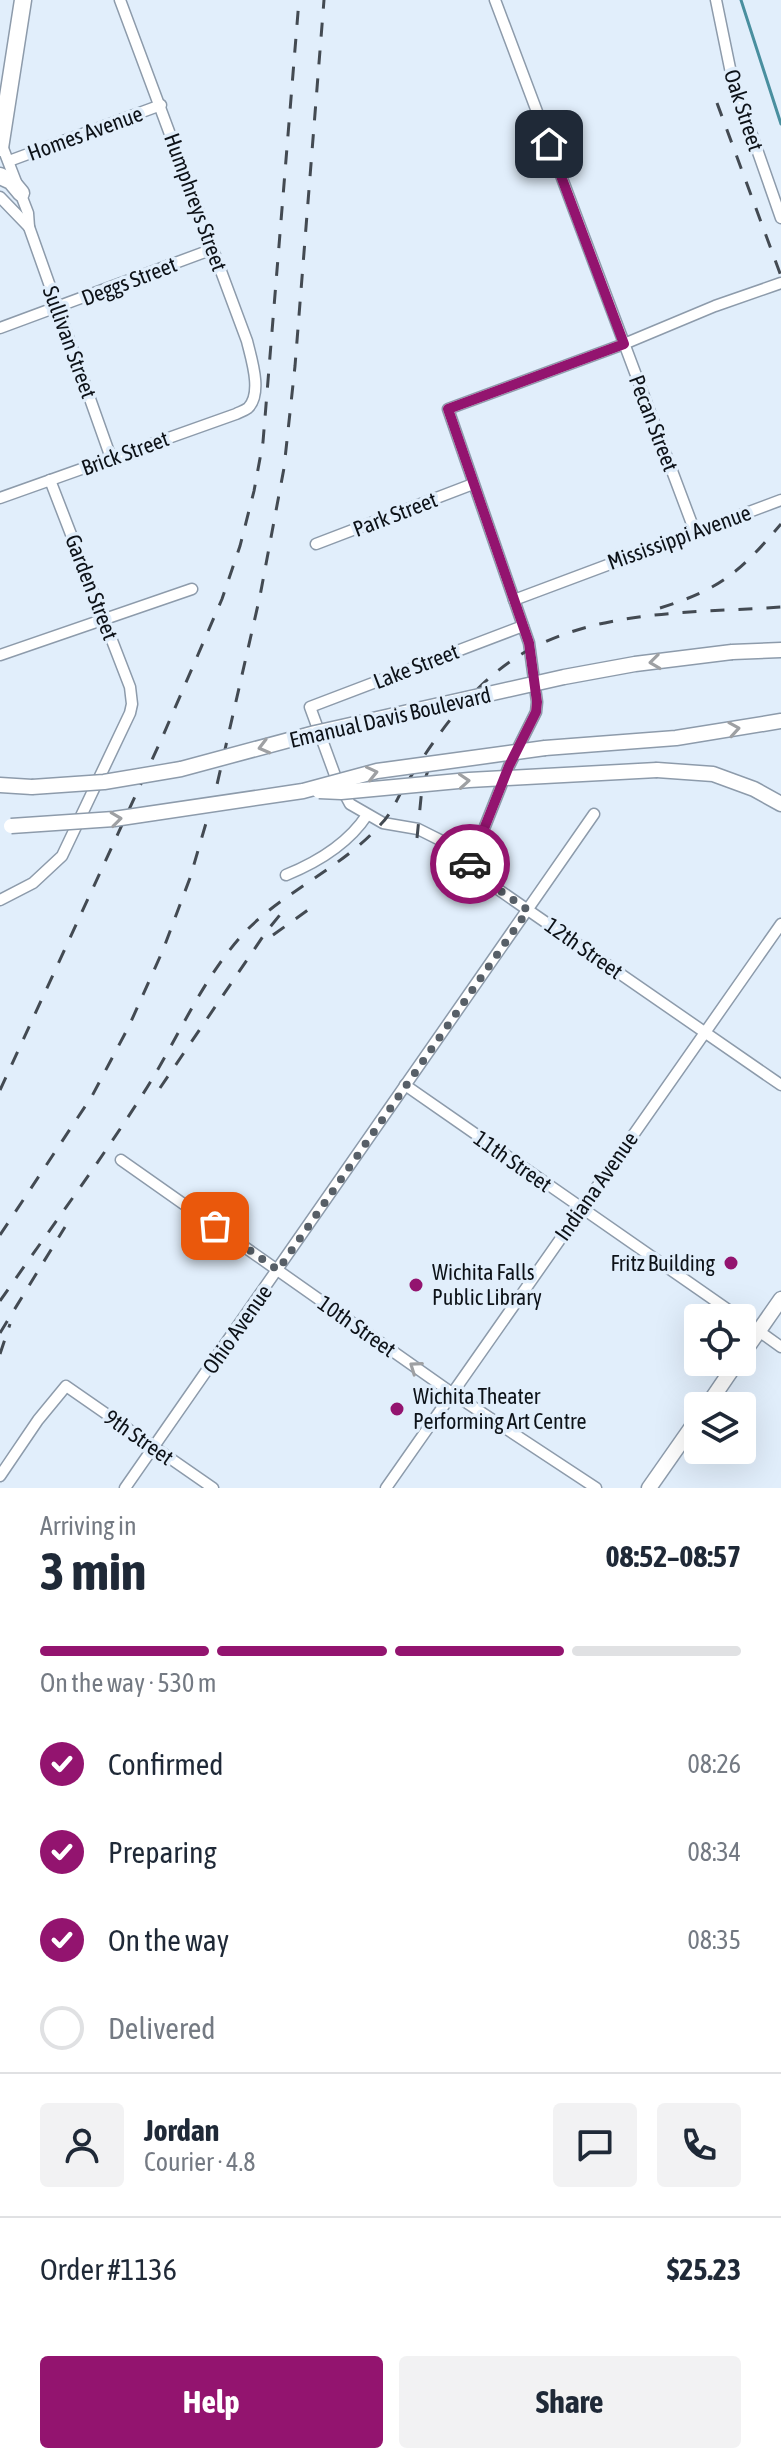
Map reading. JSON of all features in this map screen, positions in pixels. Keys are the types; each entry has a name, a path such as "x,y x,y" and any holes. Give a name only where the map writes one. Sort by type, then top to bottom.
{"main road":[{"path":"21,193 11,181 2,154 23,0"},
{"path":"0,45 20,20"},
{"name":"Emanual Davis Boulevard","path":"0,785 32,787 104,782 181,769 315,733 564,677 635,664 732,652 781,650"},
{"path":"5,826 114,819 303,791 377,771 545,748 676,738 781,721"},
{"path":"303,791 341,792 469,780 657,770 713,774 754,789 781,804"},
{"path":"756,1335 781,1299"},
{"path":"649,1488 684,1438"}],"street":[{"name":"Humphreys Street","path":"120,0 251,356 254,396 248,407"},
{"name":"Pecan Street","path":"495,0 695,532"},
{"name":"Oak Street","path":"716,0 732,78 781,218"},
{"name":"Homes Avenue","path":"2,154 161,105"},
{"name":"Sullivan Street","path":"21,193 29,227 111,458"},
{"name":"Sullivan Street","path":"0,197 29,227"},
{"name":"Deggs Street","path":"0,328 213,249"},
{"path":"470,864 509,766 536,712 537,702 529,643 448,409 781,283"},
{"name":"Brick Street","path":"0,498 236,414 248,407"},
{"name":"Garden Street","path":"0,900 33,883 62,856 130,713 132,695 50,480"},
{"name":"Park Street","path":"316,544 473,484"},
{"name":"Mississippi Avenue","path":"514,600 781,500"},
{"path":"0,655 192,589"},
{"name":"Lake Street","path":"310,707 523,626"},
{"name":"12th Street","path":"310,707 336,778 350,804 383,823 418,829 440,840 499,890 781,1085"},
{"name":"Ohio Avenue","path":"125,1488 594,814"},
{"path":"286,875 343,843 356,832 367,815"},
{"name":"Indiana Avenue","path":"386,1488 781,924"},
{"name":"11th Street","path":"405,1085 719,1304"},
{"name":"10th Street","path":"121,1160 452,1393 596,1488"},
{"name":"11th Street","path":"756,1329 781,1347"},
{"name":"9th Street","path":"0,1476 38,1420 66,1386 213,1488"}],"waterway":[{"path":"741,0 781,124"}],"railway":[{"path":"0,1090 162,738 222,599 240,546 263,442 299,0"},
{"path":"0,1235 92,1096 129,1026 163,950 190,878 216,789 260,596 284,468 324,0"},
{"path":"717,103 781,276"},
{"path":"660,608 699,594 728,577 781,524"},
{"path":"0,1301 124,1123 203,988 232,947 264,915 350,853 381,824 442,730 489,678 527,651 587,627 683,612 781,607"},
{"path":"417,838 422,788 433,756"},
{"path":"160,1088 266,932 288,905"},
{"path":"273,935 315,905"},
{"path":"0,1333 65,1227"},
{"path":"0,1354 10,1324"}],"way so far":[{"path":"215,1226 278,1270 528,910 470,864"}],"place":[{"name":"Fritz Building","path":"731,1263"},
{"name":"Wichita Falls Public Library","path":"416,1285"},
{"name":"Wichita Theater Performing Art Centre","path":"397,1409"}],"route":[{"path":"470,864 509,766 536,712 537,702 529,643 448,409 624,344 549,144"}]}
